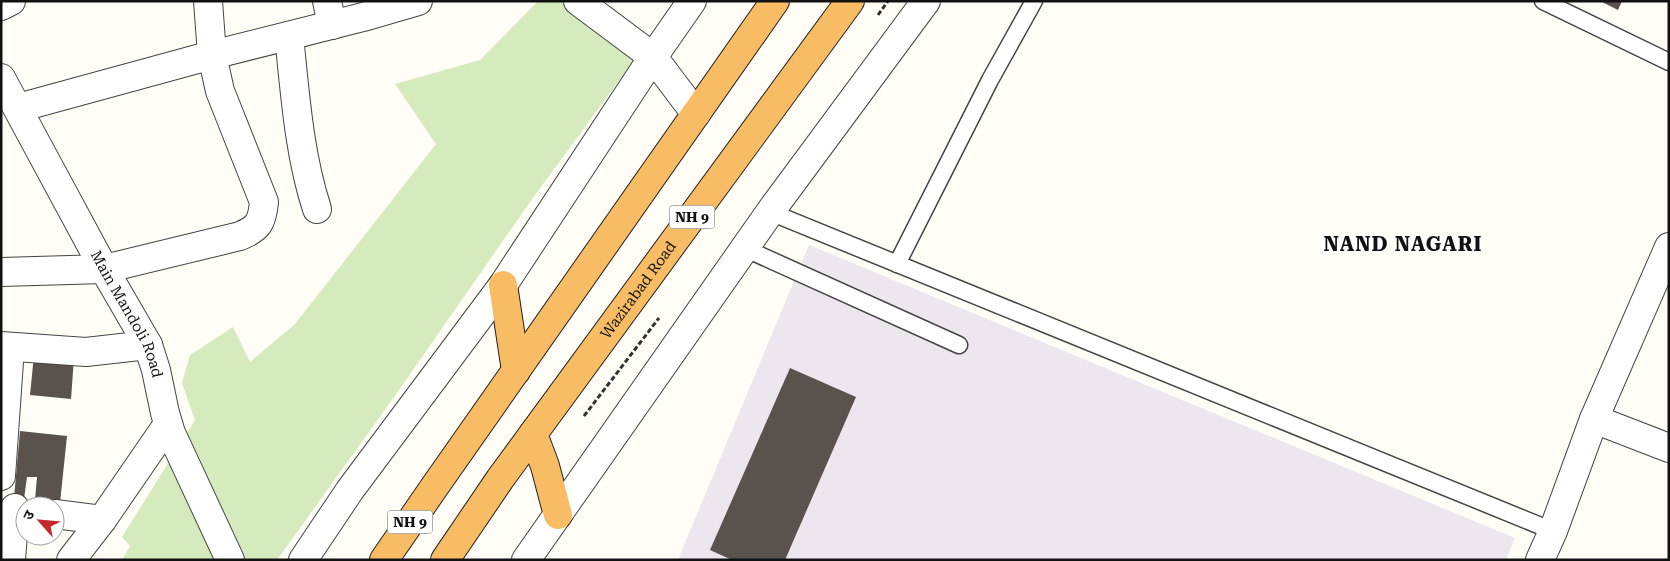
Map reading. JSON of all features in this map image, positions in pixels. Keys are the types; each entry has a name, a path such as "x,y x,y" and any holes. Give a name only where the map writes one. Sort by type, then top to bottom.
{"highway":[{"name":"NH 9","path":"385,559 775,1"},
{"name":"Wazirabad Road","path":"533,434 850,1"},
{"path":"503,285 516,370"},
{"name":"NH 9","path":"445,560 533,434"},
{"path":"533,434 545,466 558,515"}],"street":[{"path":"1,6 11,1"},
{"path":"1,272 104,268 240,236 254,230 262,217 264,202 220,91 212,55 208,1"},
{"path":"18,108 289,36 330,13 418,1"},
{"path":"578,1 653,56 696,114"},
{"path":"303,560 350,490 503,285 653,56 692,1"},
{"path":"526,560 744,248 926,1"},
{"path":"289,36 301,140 317,209"},
{"name":"Main Mandoli Road","path":"1,78 148,345 156,370 168,424 230,560"},
{"path":"1540,560 1594,419 1669,247"},
{"path":"1,476 6,347 86,352 148,345"},
{"path":"1594,419 1669,448"},
{"path":"71,560 102,520 168,424"},
{"path":"11,560 14,507"},
{"path":"65,515 102,520"}],"lane":[{"path":"897,264 990,80 1034,1"},
{"path":"1543,1 1669,62"},
{"path":"770,212 1552,531"},
{"path":"744,248 959,346"}],"shaded area":[{"path":"809,245 1515,538 1506,560 678,560"}],"green space":[{"path":"538,1 560,1 637,56 530,202 399,390 277,560 122,560 130,546 122,537 195,420 182,383 190,355 233,327 250,362 295,324 436,144 395,84 480,60"}],"building":[{"path":"1600,1 1622,1 1618,10"},
{"path":"34,355 74,358 71,399 30,395"},
{"path":"790,368 856,397 785,560 732,560 710,550"},
{"path":"20,431 67,436 61,496 35,496 37,477 27,477 24,496 15,496 14,498"}],"district":[{"name":"NAND NAGARI","path":"1403,244"}]}
